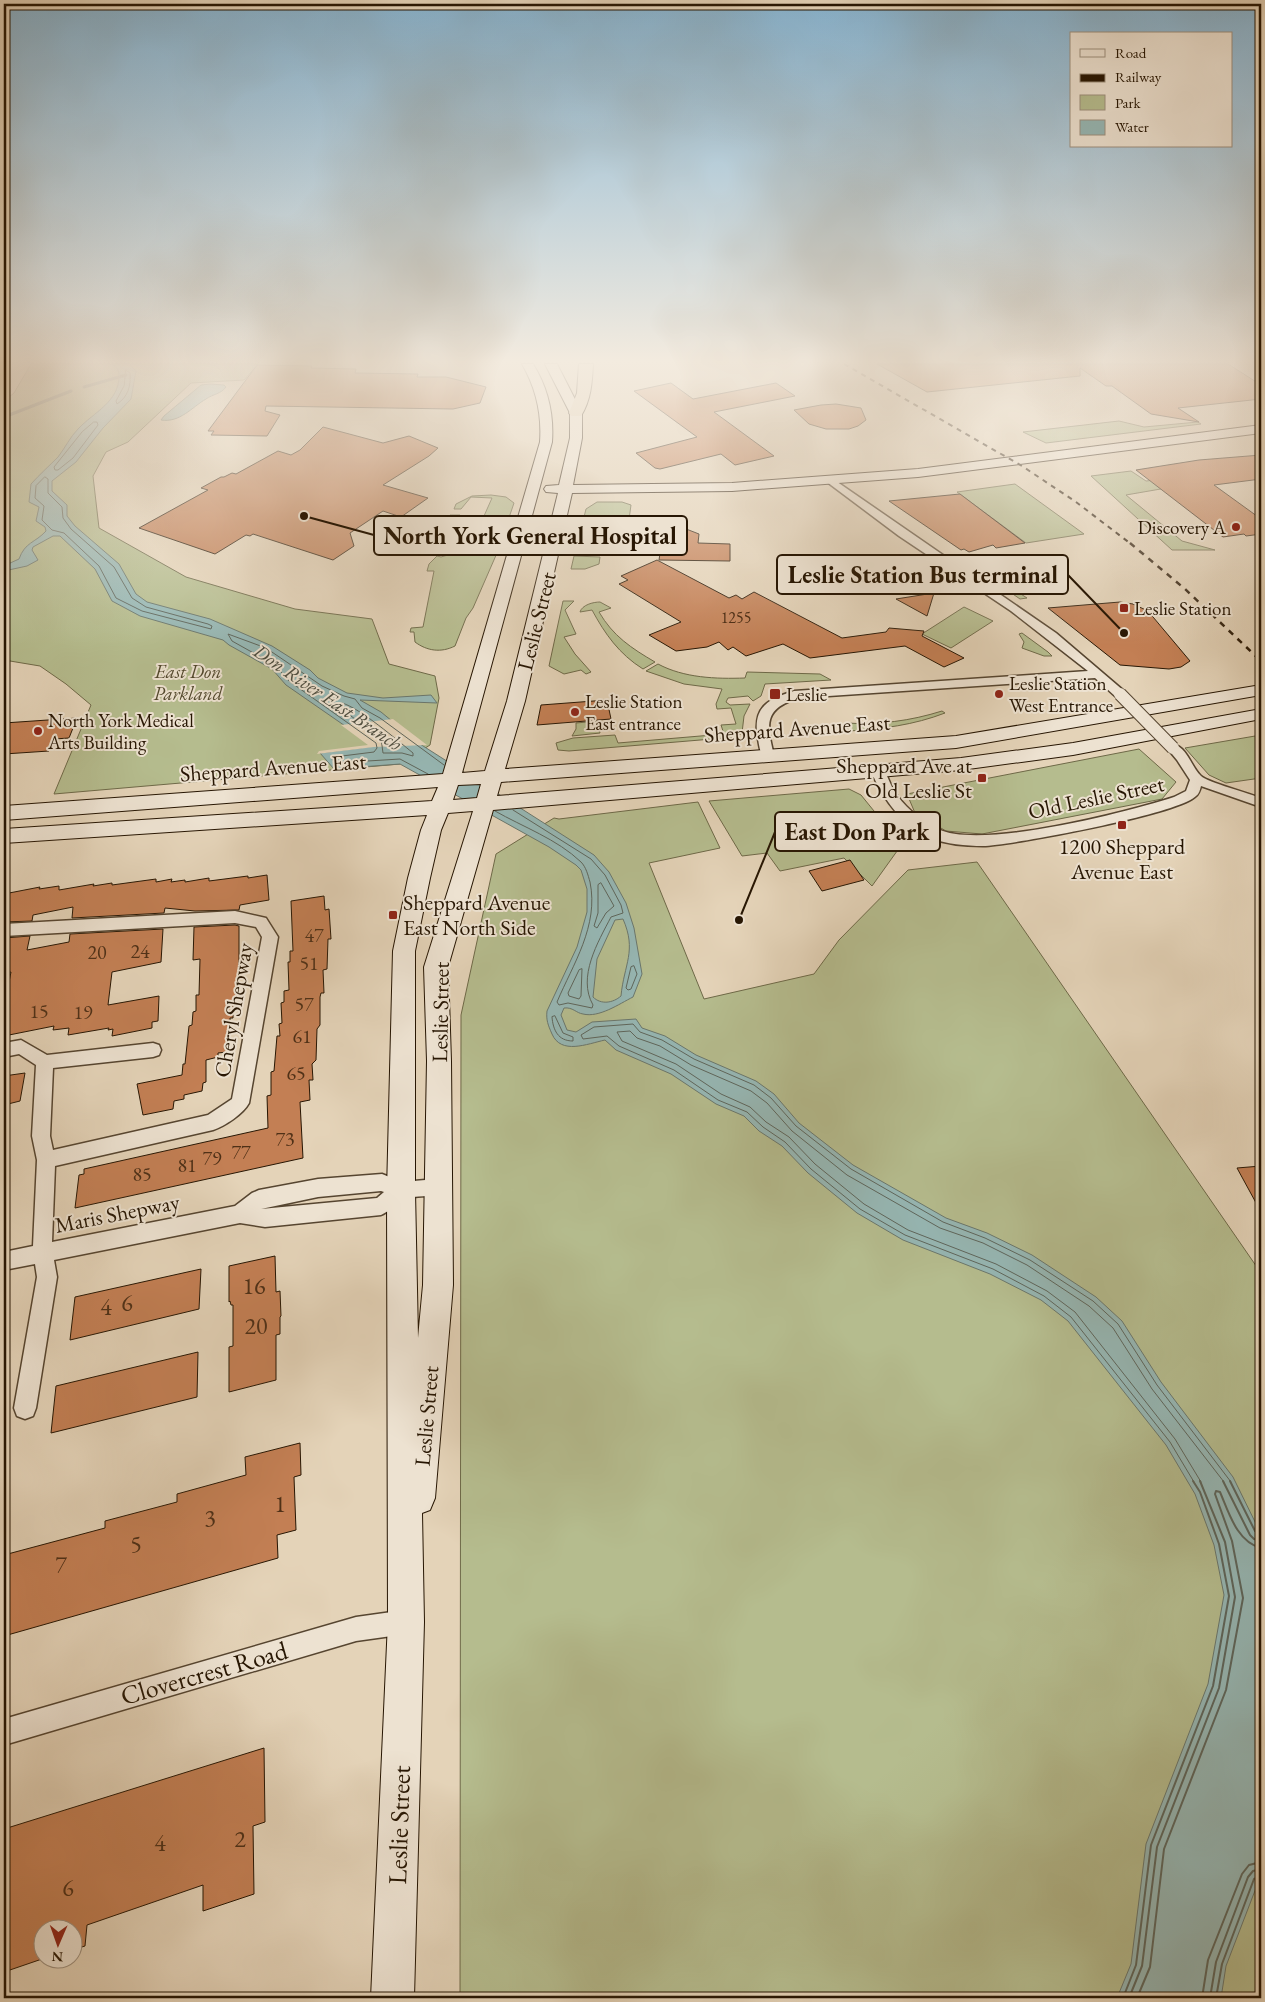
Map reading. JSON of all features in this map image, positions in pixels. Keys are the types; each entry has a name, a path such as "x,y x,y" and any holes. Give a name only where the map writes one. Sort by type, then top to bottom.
{"main road":[{"name":"Leslie Street","path":"392,1998 406,1622 401,1191 404,951 419,878 476,695 493,628 542,457"},
{"name":"Leslie Street","path":"406,1622 438,1285 439,1061 436,967 516,701 552,556 572,457"},
{"path":"534,489 732,487 773,490 835,484 921,483 1038,470 1113,457"},
{"name":"Sheppard Avenue East","path":"4,813 451,778 956,742 1261,690"},
{"path":"4,836 486,804 961,764 1073,749 1261,714"}],"street":[{"name":"Old Leslie Street","path":"835,484 1049,633 1120,694 1182,757 1197,780 1190,794 1161,808 986,841 960,840 936,834 904,814 883,784 878,771"},
{"path":"768,755 762,733 764,714 776,702 786,696 1097,674"},
{"path":"1197,780 1261,803"},
{"name":"Cheryl Shepway","path":"4,930 234,917 261,922 270,937 240,1103 213,1122 46,1160"},
{"path":"4,1050 21,1048 45,1062 153,1050"},
{"path":"25,1408 47,1277 42,1252 46,1160 41,1136 45,1062"},
{"path":"401,1191 437,1187"},
{"name":"Maris Shepway","path":"4,1260 240,1214 265,1218 381,1206 401,1191"},
{"name":"Clovercrest Road","path":"4,1732 356,1629 406,1622"}],"green space":[{"name":"East Don Parkland","path":"4,457 103,457 93,476 99,528 186,577 295,609 372,619 389,664 435,676 439,698 430,745 400,764 54,794 91,705 40,666 4,660"},
{"path":"1131,471 1146,481 1168,479 1178,486 1126,495 1182,541 1215,550 1172,550 1091,476"},
{"path":"1015,484 1084,534 1026,543 957,492"},
{"path":"491,495 506,497 514,503 502,538 463,536 448,526 450,515 460,515 456,524 480,525 492,498 471,497 461,509 454,509 456,504 472,496"},
{"path":"597,502 622,502 631,505 627,534 623,539 609,542 578,541 586,509"},
{"path":"458,552 497,553 455,646 445,650 429,649 415,642 414,632 410,632 411,628 423,627 434,571 427,571 429,564 437,556 441,557"},
{"path":"574,556 600,557 599,564 585,569 571,569"},
{"path":"906,558 951,590 921,595 859,564"},
{"path":"983,563 1010,587 1027,598 1020,599 971,565"},
{"path":"563,601 574,601 565,610 576,634 564,637 575,654 591,672 586,674 581,670 564,674 549,666"},
{"path":"600,602 611,608 599,612 610,628 630,646 655,662 643,669 634,663 613,643 592,610 580,612 588,604"},
{"path":"964,607 993,621 951,648 922,634"},
{"path":"1022,633 1052,656 1044,656 1022,648 1024,642 1019,634"},
{"path":"658,664 689,675 712,678 745,678 747,672 820,674 831,680 765,684 761,696 753,701 748,696 728,698 726,702 730,705 750,704 744,716 742,733 736,737 569,751 558,750 556,743 573,738 615,735 618,743 724,734 721,725 736,724 731,708 717,709 716,704 722,689 684,684 646,671"},
{"path":"942,711 945,713 922,721 886,728 849,731 845,723 894,722"},
{"path":"598,721 600,733 572,736 576,729 576,723"},
{"path":"1261,735 1261,778 1226,783 1209,775 1185,748"},
{"path":"1139,749 1176,782 1162,799 982,834 946,831 915,813 907,794"},
{"path":"849,789 861,795 874,811 905,840 872,886 844,858 780,871 767,853 742,856 709,801"},
{"path":"698,802 720,848 649,863 704,999 814,974 839,940 908,870 977,862 1261,1273 1261,1998 460,1998 461,1015 496,854 554,818 559,819"}],"water":[{"name":"Don River East Branch","path":"58,457 80,457 52,481 52,491 67,505 67,516 75,526 119,564 136,594 147,602 210,619 272,646 310,670 318,678 347,693 383,698 431,695 437,703 360,700 381,712 420,744 594,855 609,872 626,903 634,928 642,974 633,997 609,1010 589,1015 570,1008 564,1008 561,1015 567,1030 576,1032 592,1022 636,1019 642,1028 665,1036 696,1055 756,1081 774,1094 799,1123 853,1165 946,1218 987,1233 1032,1255 1096,1297 1122,1321 1161,1382 1233,1477 1261,1534 1261,1875 1226,1966 1221,1998 1117,1998 1131,1964 1146,1844 1208,1684 1224,1595 1214,1545 1195,1494 1166,1445 1068,1321 1041,1300 990,1274 903,1240 857,1213 808,1173 782,1146 759,1131 744,1116 716,1104 671,1074 616,1050 605,1040 568,1046 556,1040 548,1025 547,1011 577,947 587,912 587,889 581,870 549,847 400,764 334,769 320,753 374,746 286,685 272,669 223,640 140,616 112,601 95,569 60,536 53,536 33,547 32,550 38,560 27,566 4,571 8,564 19,559 24,549 46,531 45,527 36,521 39,507 29,502 31,484","holes":["623,919 629,940 628,958 621,996 611,1002 596,1000 593,997 597,959 615,920"]}],"pier":[{"path":"393,719 427,745 374,747 317,754 319,751 368,745 341,725"}],"building":[{"path":"266,457 427,457 383,485 428,498 401,517 383,511 350,533 354,546 333,560 253,534 250,536 246,535 215,554 139,528 208,490 201,488 221,477 232,473 236,474"},
{"path":"642,457 707,457 660,469 655,468"},
{"path":"725,457 768,457 735,465"},
{"path":"1261,457 1261,479 1214,485 1261,519 1261,534 1223,537 1136,470 1199,460"},
{"path":"960,494 1025,543 996,548 993,545 969,552 964,549 961,550 889,501"},
{"path":"681,527 699,534 698,543 730,544 730,561 659,560 663,534 670,534 670,530"},
{"path":"657,560 729,598 736,595 742,599 754,592 842,638 886,632 889,628 924,631 922,636 964,658 944,667 905,646 810,658 783,644 746,656 733,647 728,650 719,642 707,647 676,651 649,635 681,622 619,584 628,580 621,576"},
{"path":"934,593 927,616 896,599"},
{"path":"1120,602 1133,604 1148,611 1190,661 1181,667 1169,669 1120,665 1048,608"},
{"name":"Leslie Station East entrance","path":"607,700 611,719 537,725 541,705"},
{"name":"North York Medical Arts Building","path":"77,718 69,738 54,739 49,751 4,754 4,723"},
{"path":"850,860 864,880 822,891 809,871"},
{"path":"267,875 269,900 240,905 239,910 195,911 165,908 164,913 72,918 73,907 33,915 32,921 4,922 4,894 40,887 39,889 59,886 59,890 94,884 93,886 112,883 112,885 156,879 156,882 172,879 171,882 185,880 185,882 209,878 209,881"},
{"path":"324,896 325,910 329,909 331,939 328,939 327,969 323,970 324,993 321,993 320,997 320,1025 317,1029 316,1060 312,1064 313,1080 309,1080 310,1100 300,1102 303,1158 75,1208 79,1175 84,1174 84,1169 268,1128 267,1096 271,1095 271,1072 274,1071 277,1036 280,1036 279,1024 282,1023 281,1003 284,1002 284,991 289,990 288,962 290,962 290,951 293,951 291,901"},
{"path":"239,926 239,985 236,985 236,998 233,998 233,1018 230,1018 230,1031 227,1031 227,1052 218,1053 218,1057 206,1060 206,1082 203,1083 202,1091 184,1095 184,1099 174,1101 173,1109 143,1115 137,1084 182,1075 183,1064 185,1064 189,1026 192,1025 193,1012 196,1011 196,995 199,995 200,959 193,960 194,927"},
{"path":"163,929 161,962 112,972 108,1005 159,996 158,1021 152,1022 152,1028 112,1036 113,1029 108,1030 109,1028 68,1035 69,1028 53,1030 54,1026 4,1036 4,1007 11,972 4,973 4,938 30,936 27,950 69,942 70,934"},
{"path":"25,1073 20,1101 4,1105 4,1076"},
{"path":"1261,1166 1261,1212 1237,1168"},
{"path":"275,1256 276,1292 280,1291 281,1316 280,1334 276,1335 276,1380 229,1392 229,1347 233,1346 233,1305 229,1302 229,1266"},
{"path":"201,1269 199,1309 70,1340 75,1297"},
{"path":"198,1352 197,1397 51,1433 56,1386"},
{"path":"300,1443 301,1475 294,1477 296,1530 277,1535 278,1558 4,1636 4,1555 105,1528 105,1521 177,1502 177,1494 246,1475 245,1457"},
{"path":"264,1748 265,1822 253,1826 254,1894 203,1911 203,1885 87,1925 85,1946 82,1947 82,1920 32,1920 32,1962 4,1972 4,1829"}],"railway":[{"path":"1007,457 1076,502 1131,544"},
{"path":"1130,543 1185,589 1261,661"}],"place":[{"name":"North York General Hospital","path":"304,516"},
{"name":"Discovery A","path":"1236,527"},
{"name":"Leslie Station","path":"1124,608"},
{"name":"Leslie Station Bus terminal","path":"1124,633"},
{"name":"Leslie","path":"775,694"},
{"name":"Leslie Station West Entrance","path":"999,694"},
{"name":"Leslie Station East entrance","path":"575,712"},
{"name":"North York Medical Arts Building","path":"38,731"},
{"name":"Sheppard Ave at Old Leslie St","path":"982,778"},
{"name":"1200 Sheppard Avenue East","path":"1122,825"},
{"name":"Sheppard Avenue East North Side","path":"393,915"},
{"name":"East Don Park","path":"739,920"}]}
